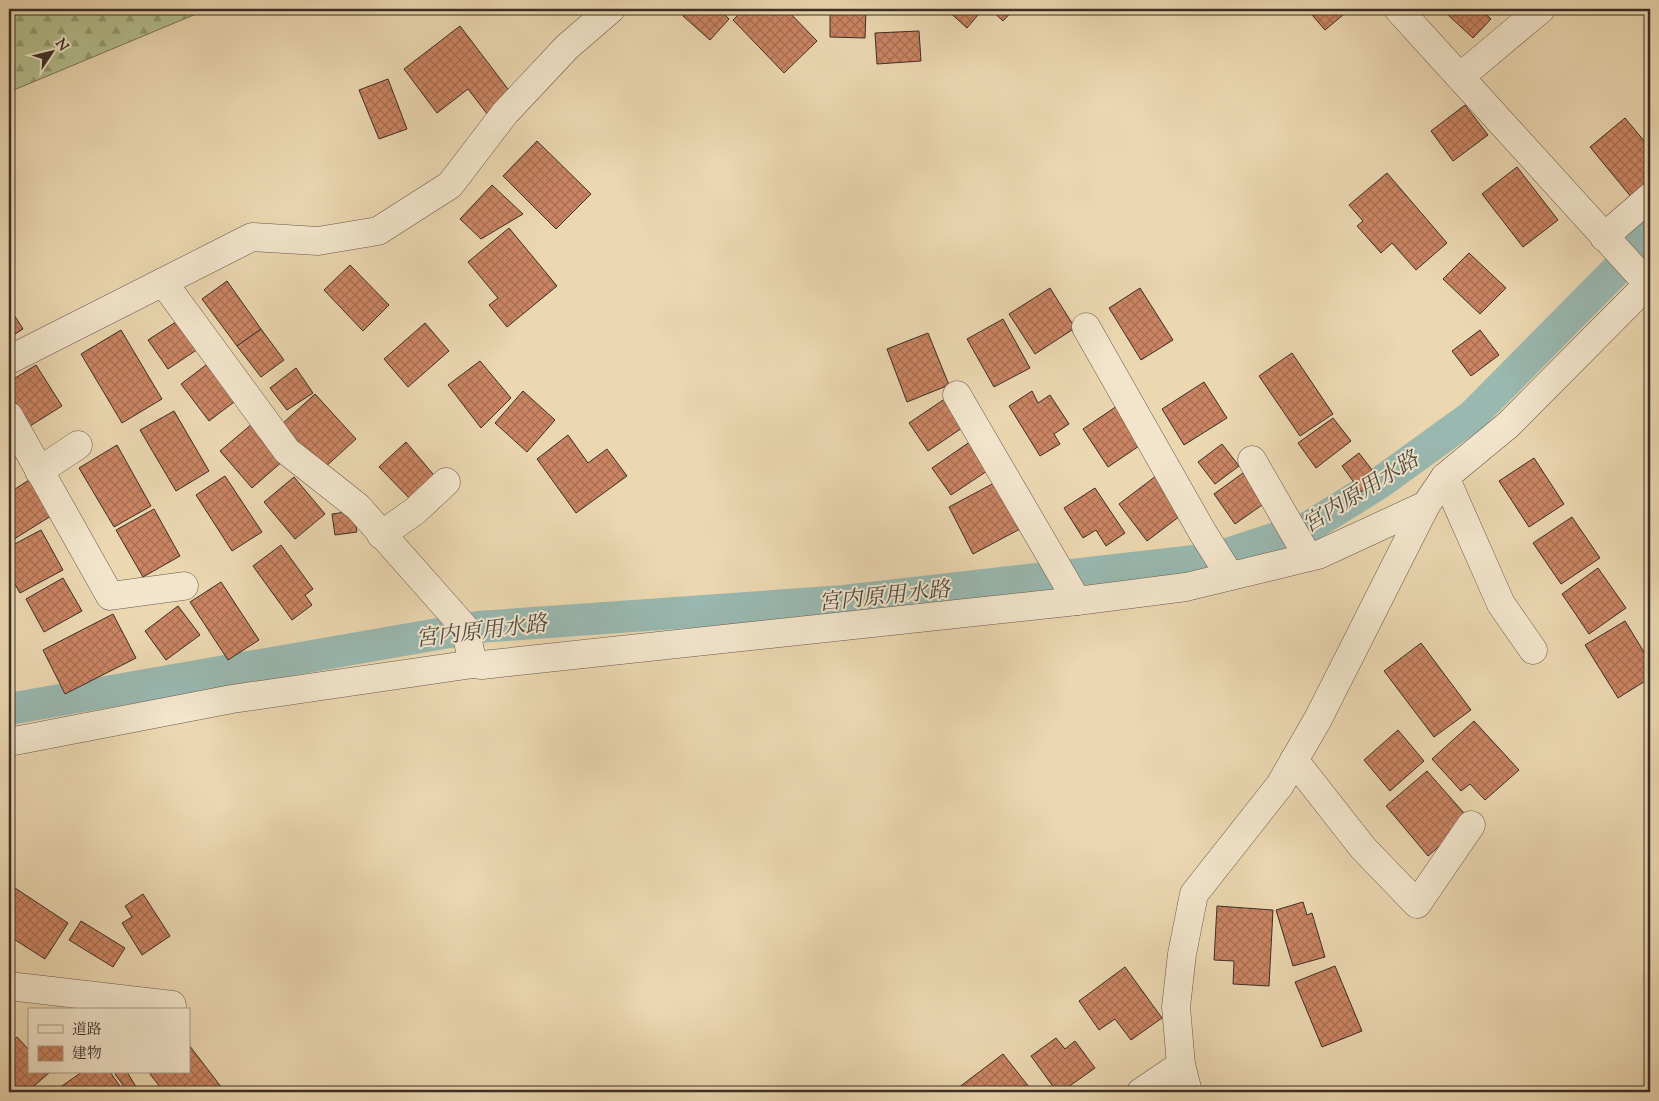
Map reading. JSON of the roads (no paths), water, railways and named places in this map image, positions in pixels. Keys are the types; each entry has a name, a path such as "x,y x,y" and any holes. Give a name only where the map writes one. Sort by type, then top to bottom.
{"street":[{"path":"9,360 252,237 318,241 378,232 450,185 505,113 567,47 611,9"},
{"path":"1188,1092 1181,1065 1176,1007 1182,954 1194,894 1280,785 1318,719 1426,505 1445,476 1508,425 1646,280 1608,242 1398,9"},
{"path":"1460,77 1541,9"},
{"path":"1608,242 1650,197"},
{"path":"163,282 287,451 358,508 465,628 472,659"},
{"path":"1086,327 1202,533 1229,575"},
{"path":"957,395 1076,600"},
{"path":"9,416 39,471 58,500 110,596 184,586"},
{"path":"39,471 78,445"},
{"path":"1252,460 1281,514 1308,556"},
{"path":"1445,476 1501,604 1533,650"},
{"path":"382,535 415,511 446,482"},
{"path":"9,742 232,699 472,659 482,665 743,639 1186,587 1229,575 1318,555 1426,505"},
{"path":"1294,760 1363,848 1416,904 1471,825"},
{"path":"9,986 172,1006"},
{"path":"1141,1092 1181,1065"}],"waterway":[{"name":"宮内原用水路","path":"9,709 478,627 844,601 1212,559 1307,528 1378,484 1472,416 1650,236"}]}
